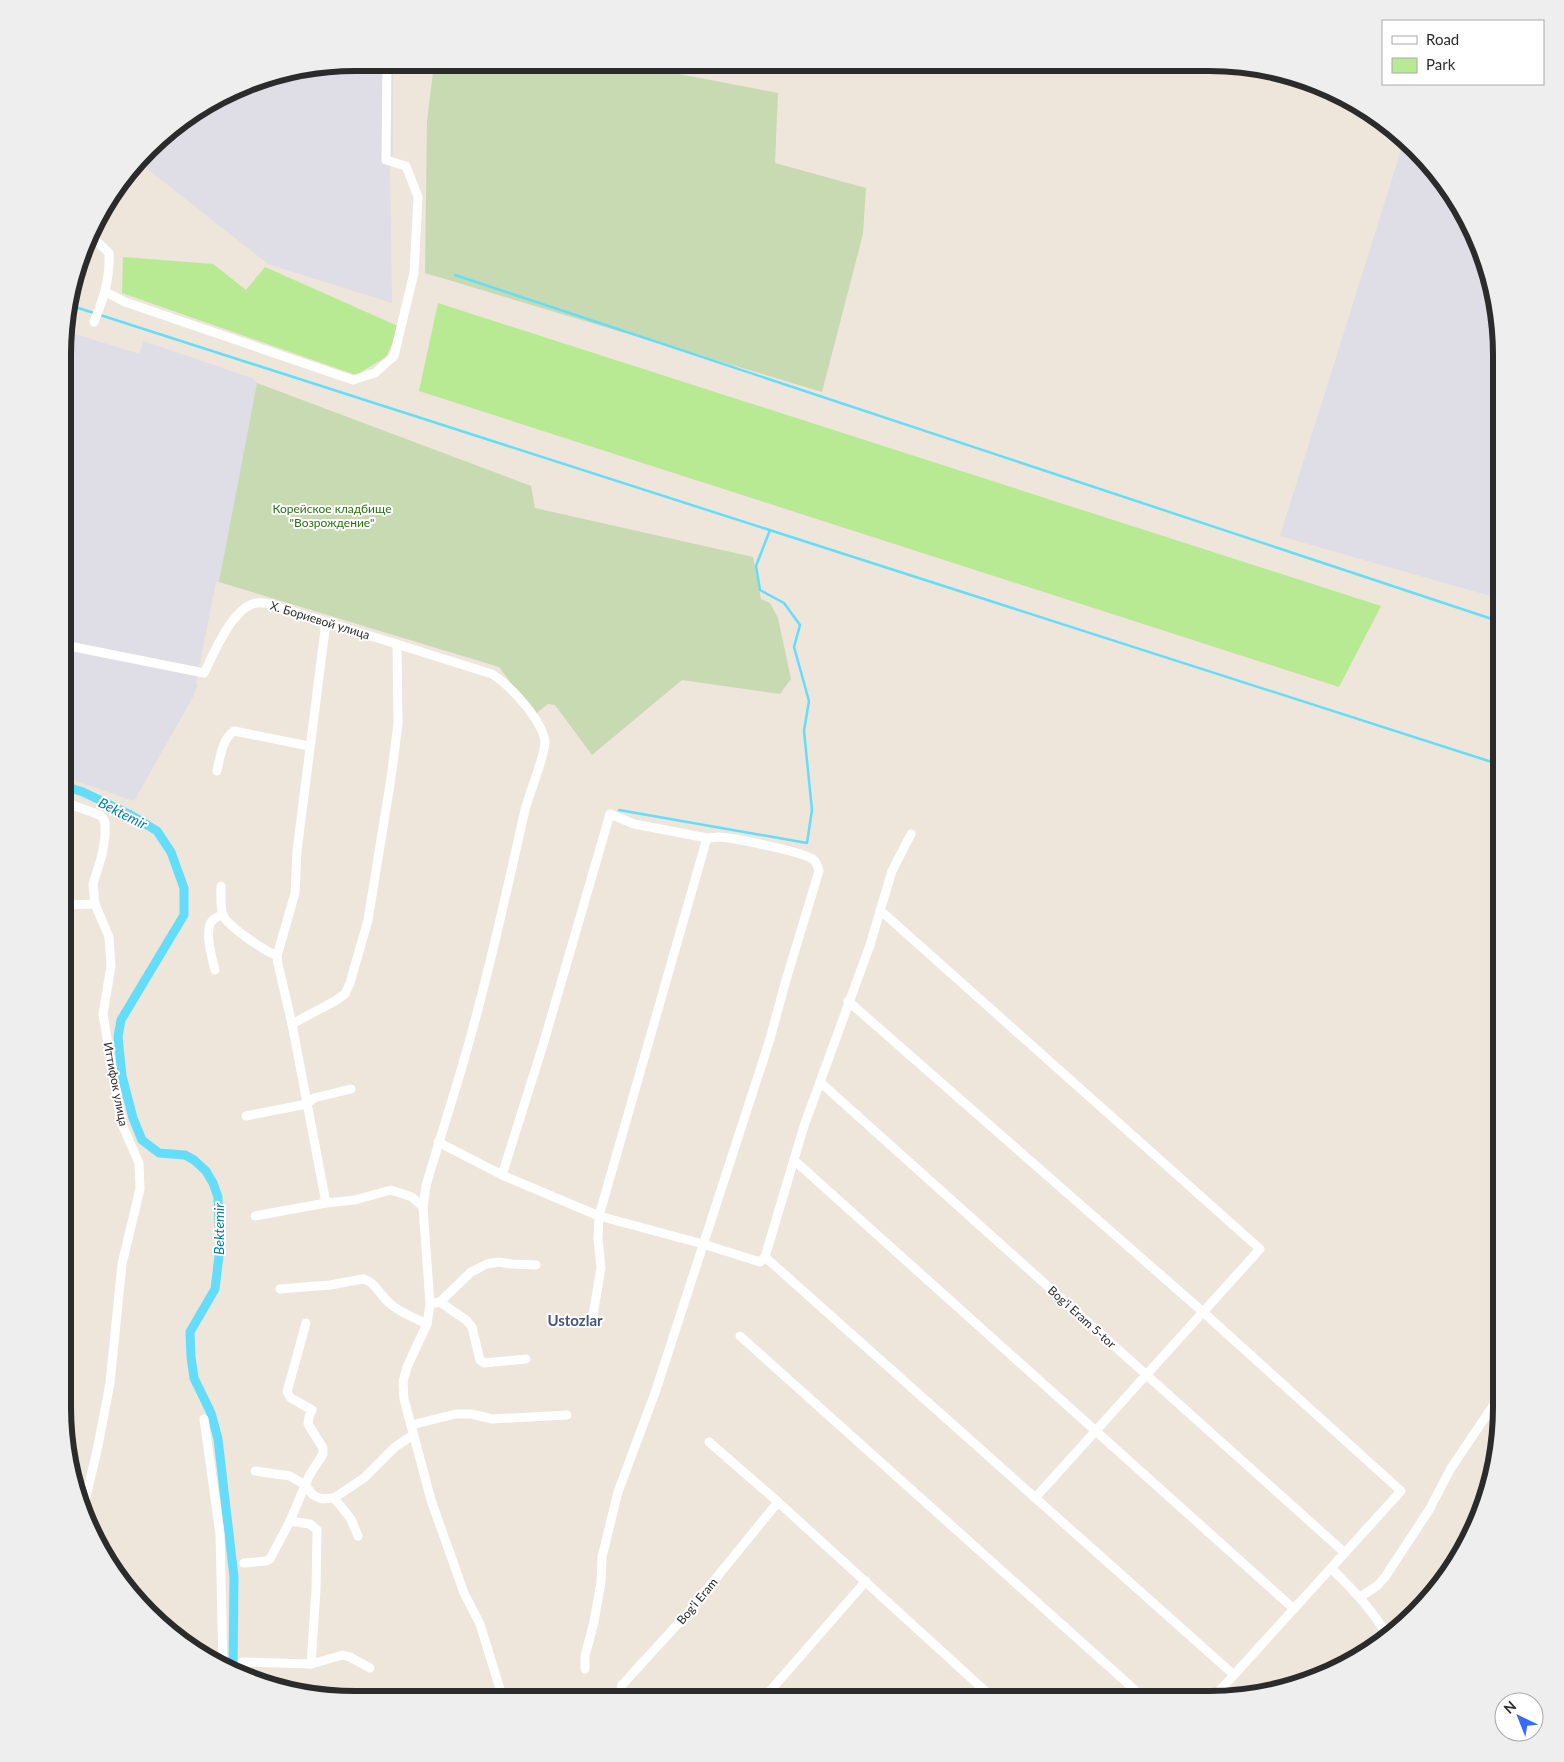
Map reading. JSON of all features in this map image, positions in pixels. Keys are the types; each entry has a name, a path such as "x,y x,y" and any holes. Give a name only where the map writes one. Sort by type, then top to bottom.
{"street":[{"path":"105,296 353,380 375,373 394,356 414,274 418,197 406,166 386,160 386,71"},
{"path":"94,322 105,296 110,270 109,254 96,241"},
{"name":"Х. Бориевой улица","path":"71,646 204,673 236,616 245,608 256,603 269,604 484,671 500,679 522,701 536,720 545,743 544,752 528,798 496,939 464,1060 438,1142"},
{"path":"326,622 309,746 297,851 295,893 277,956 308,1104 326,1203"},
{"path":"292,1024 335,1002 345,994 350,983 368,920 398,724 397,644"},
{"path":"217,771 222,751 229,736 234,731 309,746"},
{"name":"Иттифок улица","path":"71,805 100,815 105,823 102,854 93,884 95,904 109,936 111,966 103,1014 121,1122 139,1163 140,1189 122,1264 110,1383 86,1498"},
{"path":"502,1176 543,1045 610,814 634,824 707,838 718,837 771,847 809,856 815,860 819,871 770,1039 656,1390 618,1492 602,1557 594,1622 584,1656 585,1669"},
{"path":"501,1691 480,1624 464,1593 431,1500 404,1399 403,1382 407,1366 427,1324 430,1304 424,1207 426,1186 438,1142 502,1176 599,1216 704,1244 760,1262 766,1257 804,1126 870,944 892,871 911,834"},
{"path":"593,1316 601,1268 598,1239 599,1216 707,838"},
{"path":"221,886 222,915 235,928 266,951 277,956"},
{"path":"71,905 95,904"},
{"path":"880,910 1260,1249 1035,1498"},
{"path":"215,970 210,950 209,928 213,919 222,915"},
{"path":"848,1001 1203,1312 1402,1490 1220,1690"},
{"name":"Bog'i Eram 5-tor","path":"820,1082 1345,1553"},
{"path":"246,1116 308,1104 314,1098 352,1089"},
{"path":"795,1162 1294,1609"},
{"path":"256,1216 326,1203 355,1200 391,1190 412,1197 424,1207"},
{"path":"766,1257 1234,1675"},
{"path":"430,1304 440,1302 472,1272 487,1264 499,1262 536,1265"},
{"path":"280,1289 330,1285 363,1279 368,1280 398,1310 427,1324"},
{"path":"440,1302 466,1320 472,1327 479,1356 484,1363 526,1359"},
{"path":"244,1563 266,1562 270,1559 290,1521 309,1476 323,1454 323,1448 308,1424 308,1418 312,1410 291,1398 287,1392 306,1323"},
{"path":"740,1336 1137,1691"},
{"path":"1360,1597 1377,1586 1385,1577 1429,1510 1451,1468 1493,1406"},
{"path":"411,1425 456,1414 471,1414 492,1419 567,1415"},
{"path":"204,1419 220,1534 223,1658"},
{"path":"255,1472 290,1476 305,1485 313,1495 322,1499 334,1498 364,1478 395,1447 413,1435"},
{"path":"709,1442 866,1581 985,1691"},
{"path":"334,1498 351,1519 358,1536"},
{"name":"Bog'i Eram","path":"620,1691 622,1685 686,1614 778,1502"},
{"path":"290,1521 310,1524 317,1530 316,1590 311,1664"},
{"path":"1331,1568 1360,1597 1384,1630"},
{"path":"770,1691 866,1581"},
{"path":"242,1662 311,1664 343,1655 370,1668"}],"shaded area":[{"path":"393,71 393,152 390,170 392,303 268,264 144,166 168,142 198,119 213,109 264,86 318,74"},
{"path":"1402,148 1434,182 1455,213 1478,264 1487,300 1493,356 1493,597 1280,536"},
{"path":"72,333 140,354 143,341 252,378 257,383 219,582 216,582 196,683 198,684 193,697 134,801 71,779"}],"green space":[{"path":"433,71 663,71 778,93 775,163 866,188 863,234 822,392 425,273 427,122"},
{"path":"123,257 213,264 246,290 265,267 400,327 386,357 356,375 122,293"},
{"path":"438,303 1381,606 1339,687 419,391"},
{"name":"Корейское кладбище \"Возрождение\"","path":"257,383 531,486 535,508 753,557 761,599 770,603 778,618 791,679 780,694 682,680 592,755 555,705 548,704 534,715 499,667 219,582"}],"waterway":[{"path":"455,275 1493,619"},
{"path":"76,307 1493,762"},
{"path":"619,810 807,843 812,810 804,731 809,701 794,647 800,625 784,603 760,590 756,566 770,530"},
{"name":"Bektemir","path":"71,788 131,815 157,831 171,852 184,888 184,915 121,1020 118,1037 122,1076 133,1118 142,1140 159,1153 185,1155 194,1160 206,1171 218,1197 220,1248 215,1289 190,1332 194,1378 211,1413 218,1439 234,1577 233,1662"}],"district":[{"name":"Ustozlar","path":"575,1320"}]}
